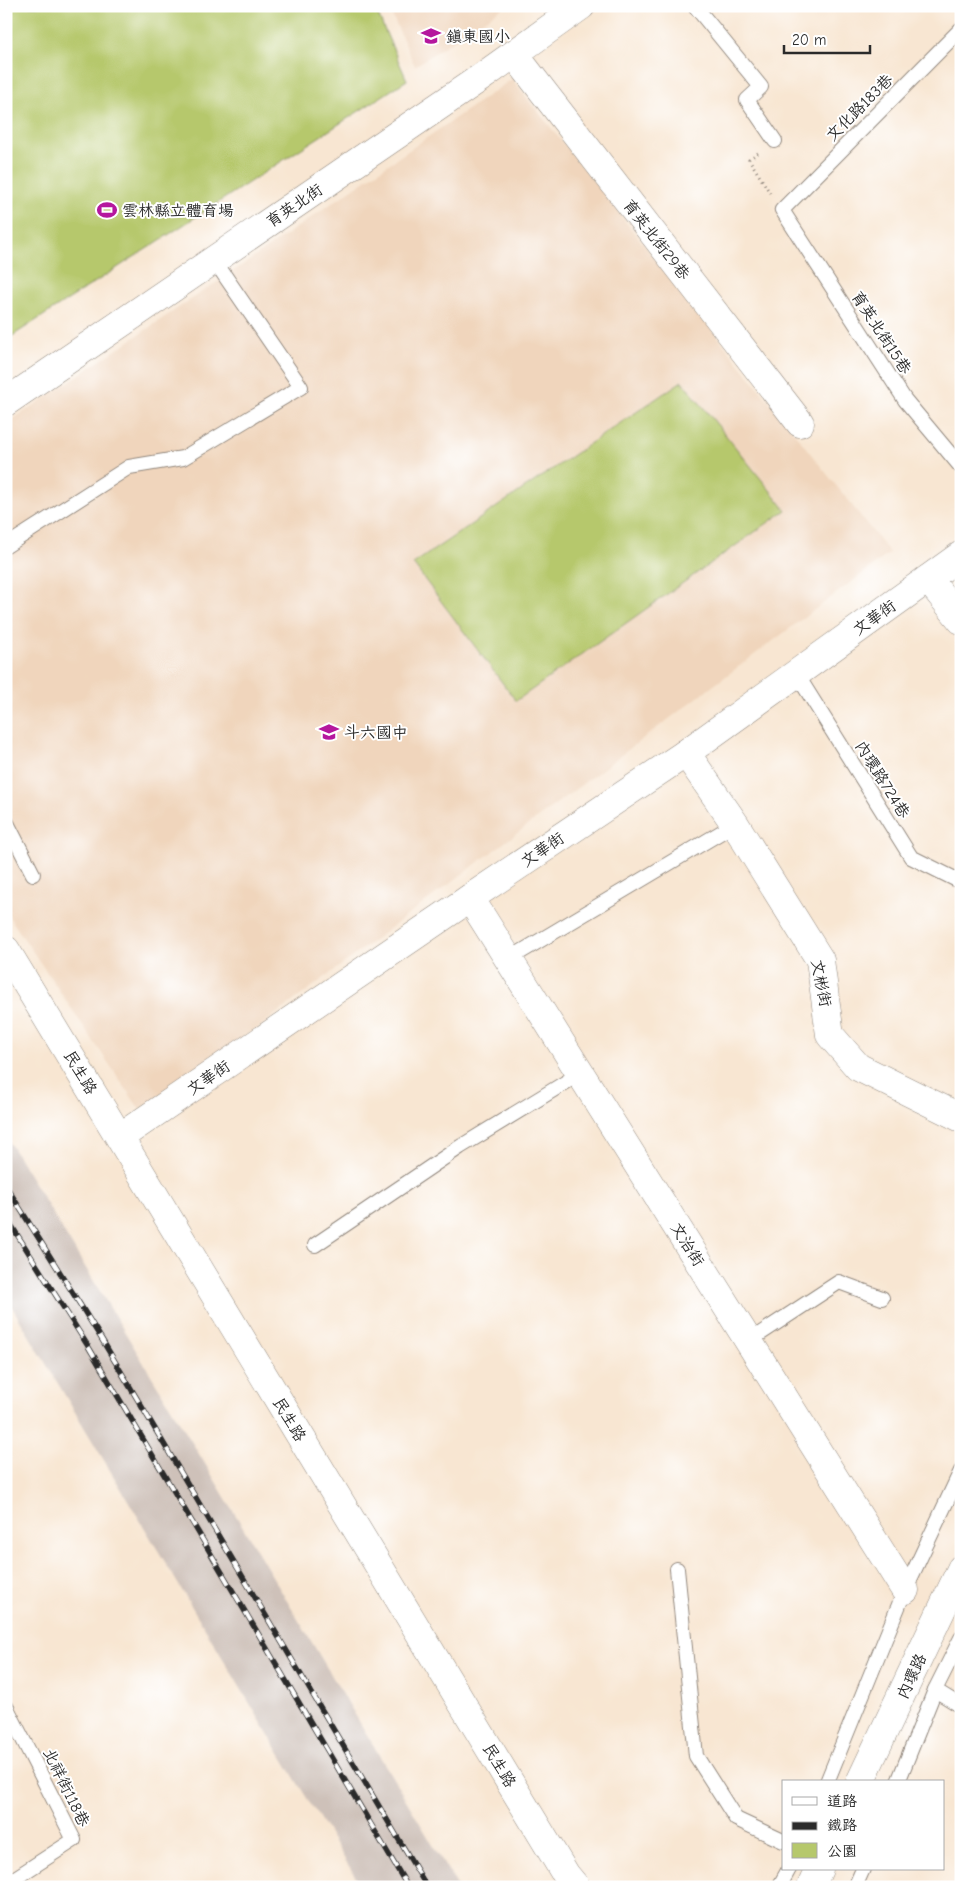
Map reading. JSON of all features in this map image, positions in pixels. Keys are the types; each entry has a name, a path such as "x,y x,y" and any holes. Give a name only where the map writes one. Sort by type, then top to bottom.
{"street":[{"name":"育英北街","path":"6,402 514,54 581,6"},
{"name":"育英北街29巷","path":"514,54 800,423"},
{"name":"文華街","path":"120,1137 686,753 961,555"},
{"path":"928,579 961,620"},
{"name":"文彬街","path":"686,753 735,824 820,960 830,1035 858,1066 961,1118"},
{"name":"文治街","path":"470,898 905,1590"},
{"name":"民生路","path":"6,950 561,1866 576,1887"},
{"name":"內環路","path":"861,1780 961,1569"},
{"path":"811,1887 819,1870"}],"lane":[{"path":"694,6 761,87 747,100 775,141"},
{"name":"文化路183巷","path":"782,210 961,29"},
{"name":"育英北街15巷","path":"782,210 905,400 961,467"},
{"path":"6,546 129,468 183,458 300,387 214,260"},
{"name":"內環路724巷","path":"796,673 911,857 961,882"},
{"path":"6,821 33,874"},
{"path":"508,958 735,824"},
{"path":"315,1245 460,1147 581,1073"},
{"path":"749,1341 839,1282 882,1298"},
{"path":"828,1780 905,1590 961,1471"},
{"path":"677,1569 696,1756 736,1819 782,1841"},
{"path":"899,1780 935,1690 961,1638"},
{"path":"935,1690 961,1706"},
{"name":"北祥街118巷","path":"6,1706 74,1840 6,1884"},
{"path":"779,1887 788,1870"},
{"path":"856,1887 863,1870"}],"path":[{"path":"775,141 749,160 782,210"}],"shaded area":[{"name":"鎮東國小","path":"388,6 505,6 415,66"},
{"name":"斗六國中","path":"512,79 890,553 143,1114 6,912 6,424 257,255"},
{"path":"6,1137 210,1472 458,1887 362,1887 300,1787 6,1297"}],"green space":[{"name":"雲林縣立體育場","path":"6,6 374,6 407,80 6,340"},
{"path":"682,381 786,510 516,701 413,564"}],"railway":[{"path":"6,1186 101,1338 427,1887"},
{"path":"6,1217 88,1346 408,1887"}],"place":[{"name":"鎮東國小","path":"431,36"},
{"name":"雲林縣立體育場","path":"107,210"},
{"name":"斗六國中","path":"329,732"}]}
